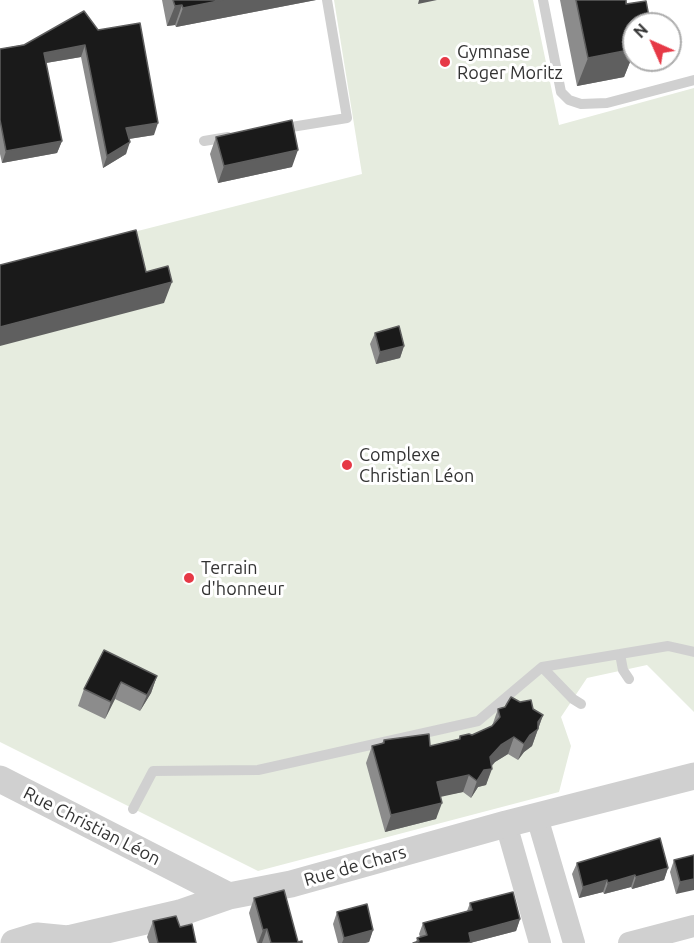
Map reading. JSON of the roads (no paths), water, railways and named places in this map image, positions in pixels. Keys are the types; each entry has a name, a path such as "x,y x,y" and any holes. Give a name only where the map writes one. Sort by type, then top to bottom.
{"street":[{"name":"Rue de Chars","path":"14,943 37,936 68,939 180,914 229,896 291,884 506,824 694,776"},
{"name":"Rue Christian Léon","path":"0,779 229,896"},
{"path":"537,817 574,943"},
{"path":"506,824 540,943"},
{"path":"180,914 188,890 185,874"},
{"path":"630,943 656,939 694,926"}],"lane":[{"path":"270,131 347,118 327,0"},
{"path":"543,0 561,92 568,100 581,104 607,103 694,80"},
{"path":"204,141 237,136"},
{"path":"133,809 153,771 258,770 478,721 543,667 668,646 694,652"},
{"path":"620,654 623,670 629,680"},
{"path":"543,667 573,699 581,704"}],"place":[{"name":"Gymnase Roger Moritz","path":"445,62"},
{"name":"Complexe Christian Léon","path":"347,465"},
{"name":"Terrain d'honneur","path":"189,578"}]}
